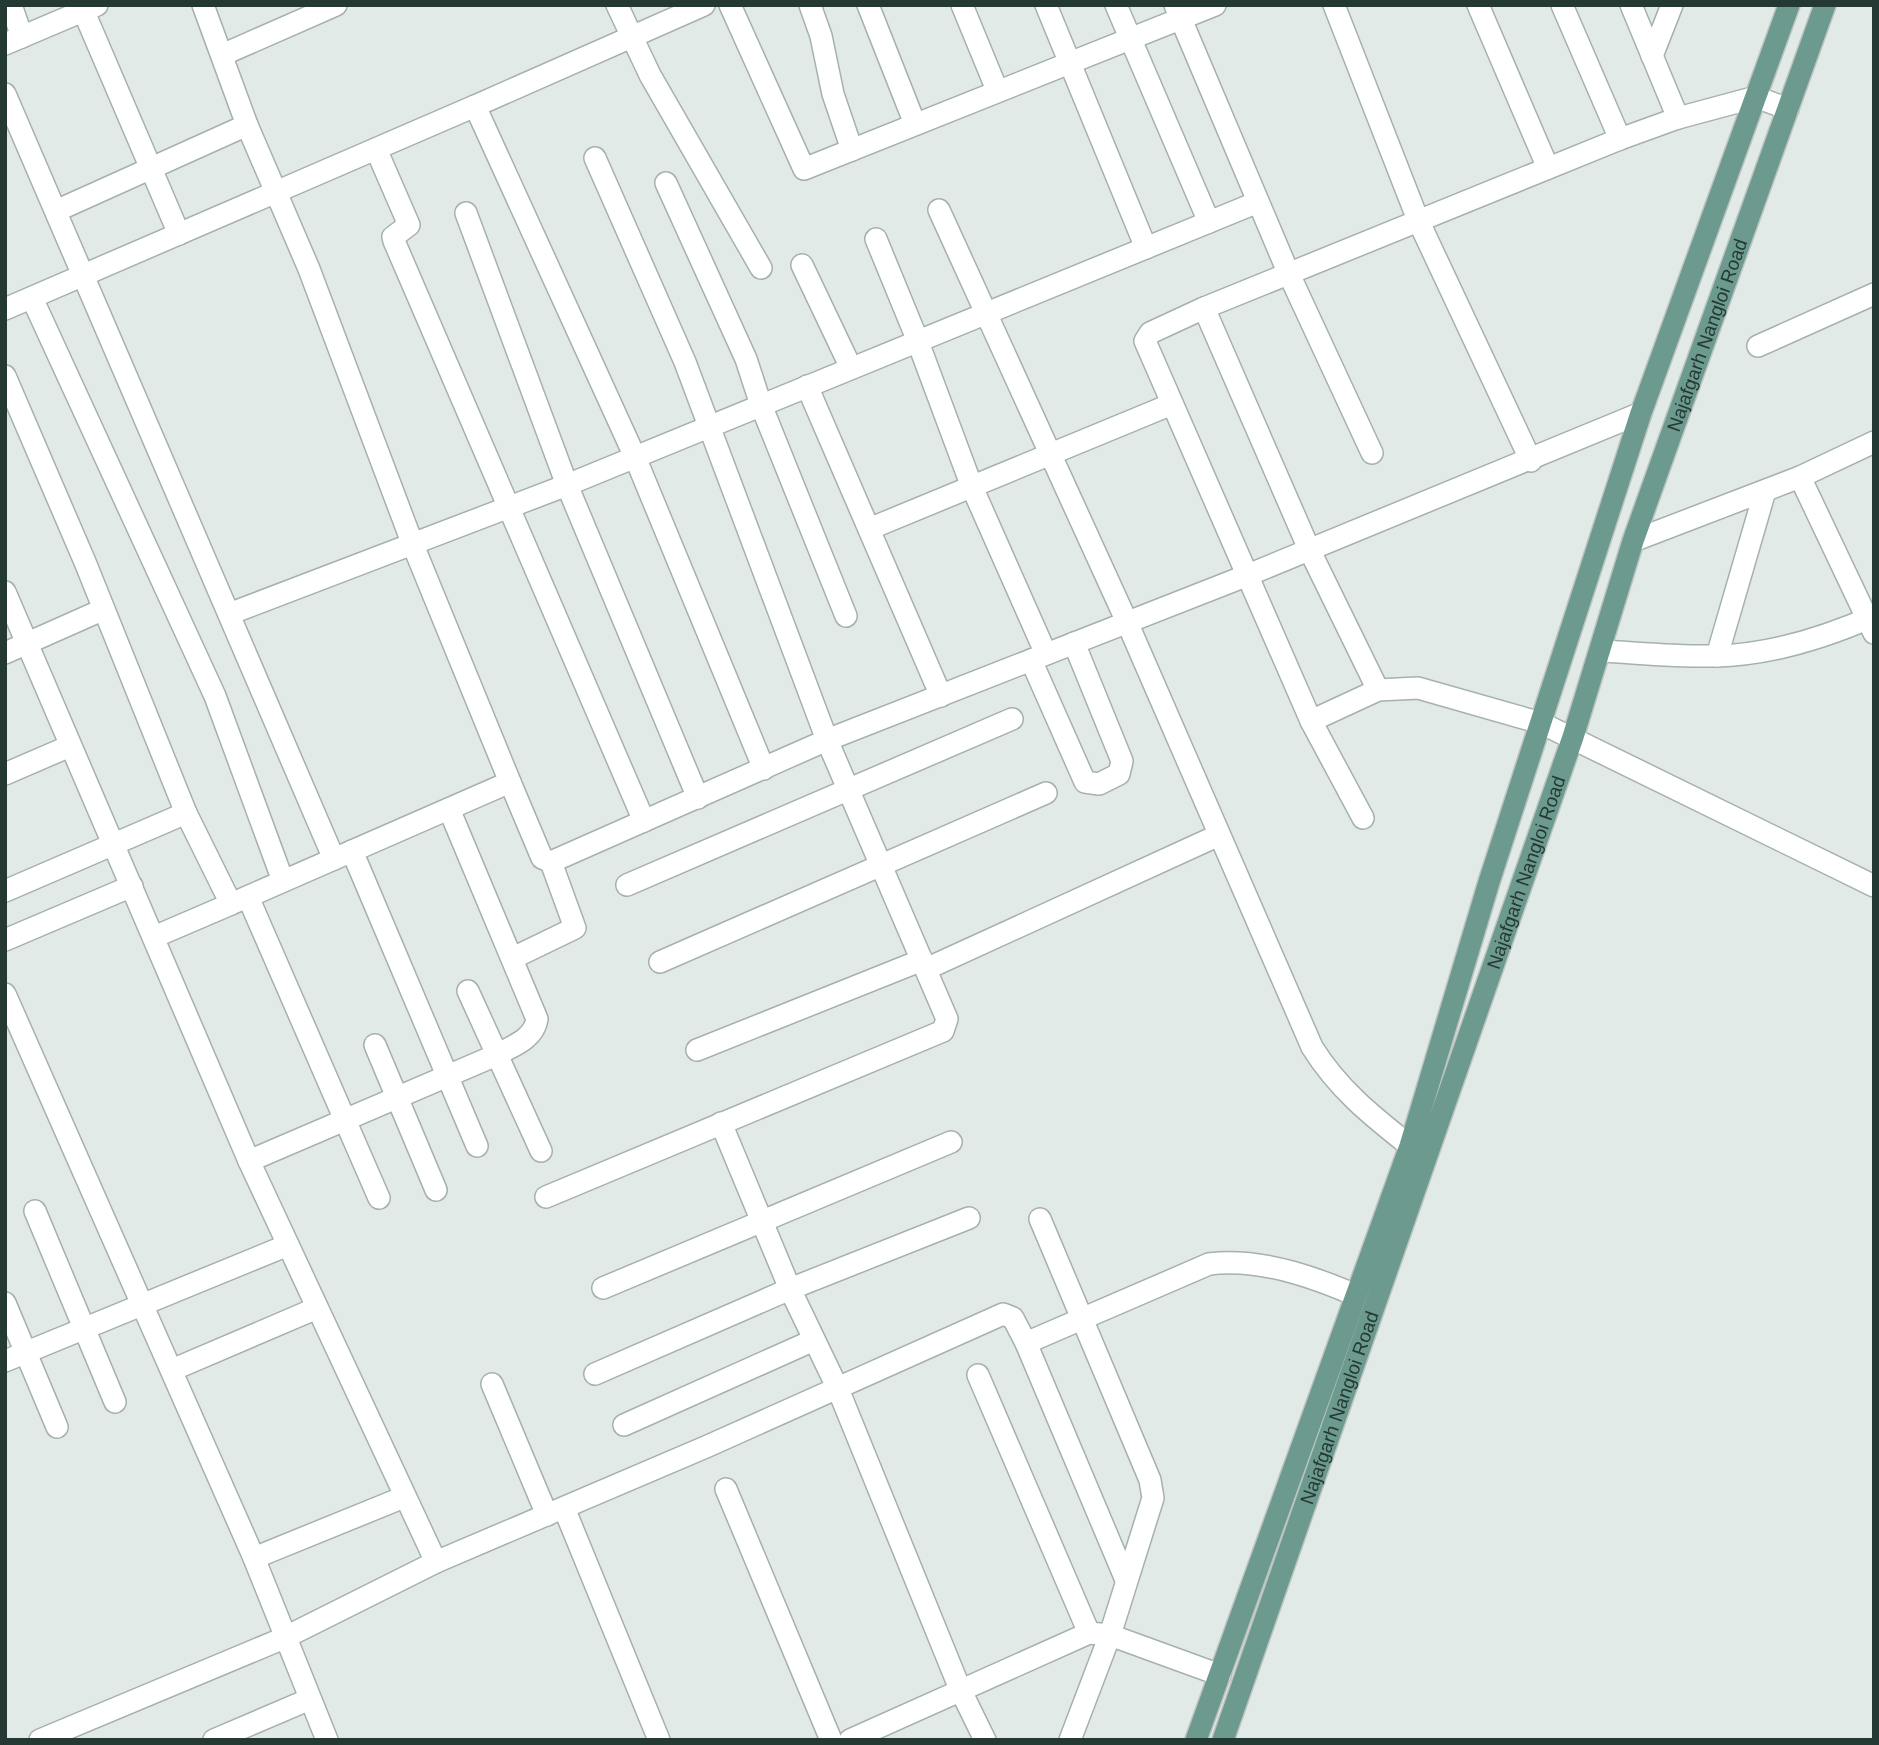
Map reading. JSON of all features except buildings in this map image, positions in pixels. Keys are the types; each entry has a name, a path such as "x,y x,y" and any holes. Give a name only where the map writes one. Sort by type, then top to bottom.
{"main road":[{"name":"Najafgarh Nangloi Road","path":"1196,1740 1410,1146 1489,882 1642,413 1789,5"},
{"name":"Najafgarh Nangloi Road","path":"1223,1740 1573,737 1602,651 1633,541 1825,5"}],"street":[{"path":"11,5 14,41 87,7 179,234"},
{"path":"203,5 247,125 276,190 413,545 542,858 551,862 575,928 513,958"},
{"path":"222,55 336,5"},
{"path":"617,5 686,139 761,268"},
{"path":"5,309 704,5"},
{"path":"730,5 802,167 809,167 1130,39 1177,12 1215,5"},
{"path":"810,5 821,36 833,94 852,150"},
{"path":"868,5 915,124"},
{"path":"962,5 997,90"},
{"path":"1046,5 1146,248"},
{"path":"1116,5 1209,222"},
{"path":"1334,5 1418,220 1531,461"},
{"path":"1478,5 1548,167"},
{"path":"1562,5 1620,139"},
{"path":"1631,5 1678,118"},
{"path":"1652,56 1672,5"},
{"path":"1177,12 1288,272 1372,453"},
{"path":"5,94 229,614 448,1076 477,1146"},
{"path":"1363,818 1311,721 1145,341 1150,333 1288,272 1548,167 1678,118 1756,96 1788,109"},
{"path":"475,106 635,457 764,769"},
{"path":"56,211 247,125"},
{"path":"376,149 409,225 393,237 394,241 644,821"},
{"path":"546,1197 943,1031 947,1019 827,740 685,362 595,158"},
{"path":"666,184 746,359 761,405 846,616"},
{"path":"229,614 568,485 1258,202"},
{"path":"939,209 1127,622 1312,1047 1323,1065 1353,1100 1410,1146"},
{"path":"466,214 568,485 698,798"},
{"path":"876,239 1086,782 1099,784 1119,774 1122,761 1074,643"},
{"path":"802,265 851,368"},
{"path":"1758,346 1874,294"},
{"path":"32,298 215,696 283,881"},
{"path":"1204,308 1309,549 1378,690"},
{"path":"5,376 186,814 239,900 379,1198"},
{"path":"807,386 941,696"},
{"path":"869,529 1172,404"},
{"path":"551,862 827,740 1248,575 1531,461 1642,413"},
{"path":"1633,541 1800,477 1874,442"},
{"path":"1602,651 1717,656 1801,641 1872,623 1800,477"},
{"path":"1717,656 1765,491"},
{"path":"5,592 25,645 114,844 248,1160 436,1562"},
{"path":"5,653 102,610"},
{"path":"1311,721 1378,690 1418,688 1541,723 1874,886"},
{"path":"627,885 1012,719"},
{"path":"5,774 69,746"},
{"path":"154,937 510,782"},
{"path":"660,962 1045,793"},
{"path":"248,1160 344,1122 497,1054 529,1037 536,1028 537,1019 513,958 449,809"},
{"path":"5,891 186,814"},
{"path":"697,1051 924,964 1219,835"},
{"path":"5,940 132,886"},
{"path":"468,991 541,1151"},
{"path":"5,995 254,1558 327,1740"},
{"path":"375,1045 436,1190"},
{"path":"721,1124 790,1289 838,1389 960,1689 985,1740"},
{"path":"603,1288 762,1224 951,1142"},
{"path":"35,1211 115,1402"},
{"path":"595,1374 790,1289 969,1217"},
{"path":"1040,1219 1150,1480 1153,1498 1126,1580 1100,1634 1070,1740"},
{"path":"5,1361 288,1245"},
{"path":"1026,1343 1209,1264 1229,1262 1285,1272 1376,1304"},
{"path":"5,1303 57,1427"},
{"path":"172,1370 317,1308"},
{"path":"40,1740 284,1638 436,1562 838,1389 1003,1314 1013,1318 1026,1343 1126,1580"},
{"path":"624,1425 814,1340"},
{"path":"978,1375 1100,1634"},
{"path":"492,1384 556,1512 659,1740"},
{"path":"726,1489 831,1740"},
{"path":"254,1558 404,1497"},
{"path":"850,1740 960,1689 1100,1634 1220,1675"},
{"path":"214,1740 310,1699"}]}
